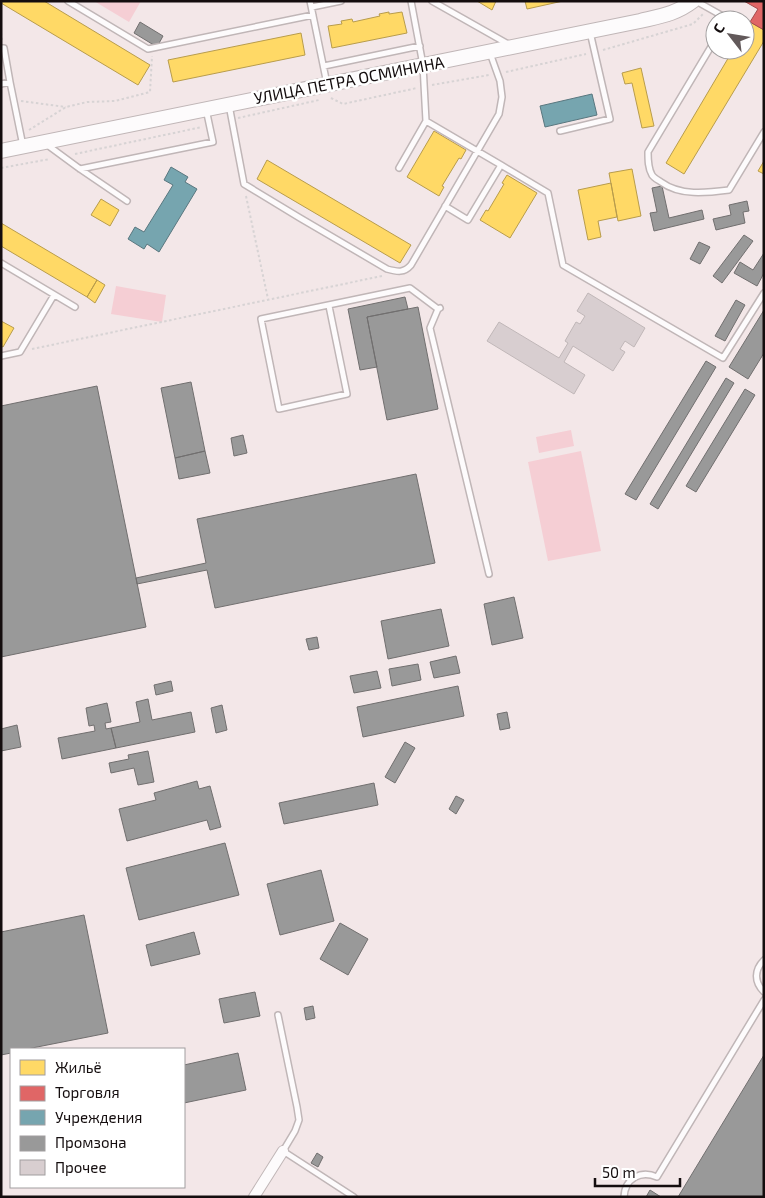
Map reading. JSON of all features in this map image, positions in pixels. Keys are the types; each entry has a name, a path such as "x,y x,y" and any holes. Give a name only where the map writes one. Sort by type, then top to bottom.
{"main road":[{"name":"УЛИЦА ПЕТРА ОСМИНИНА","path":"1,151 22,141 43,142 590,31 668,14 683,9 695,1"}],"street":[{"path":"254,1197 282,1151"}],"lane":[{"path":"68,1 148,49 314,15"},
{"path":"328,84 311,4 341,1"},
{"path":"399,168 426,121 424,65 410,1"},
{"path":"432,1 513,47"},
{"path":"695,1 713,10"},
{"path":"560,131 610,119 590,31"},
{"path":"324,66 420,46"},
{"path":"1,48 4,48 22,141"},
{"path":"228,104 244,184 387,270 399,272 407,270 411,265 499,114 502,97 500,81 490,51"},
{"path":"705,57 648,152 647,163 652,176 668,187 683,191 704,193 729,190 764,132"},
{"path":"1,84 10,82"},
{"path":"80,169 213,142 206,109"},
{"path":"426,121 548,193 563,265 723,358 764,293"},
{"path":"43,142 127,201"},
{"path":"445,206 468,220 501,164"},
{"path":"1,264 75,307"},
{"path":"329,306 347,394 279,409 261,319 410,288 439,308 430,328 490,574"},
{"path":"1,356 20,352 54,295"},
{"path":"764,960 756,973 758,986 764,992"},
{"path":"624,1197 626,1187 634,1178 645,1174 652,1174 657,1177 764,1000"},
{"path":"278,1015 299,1120 295,1132 282,1151 354,1197"}],"path":[{"path":"497,74 595,52 693,24 710,8"},
{"path":"13,100 66,107 87,102 115,101 150,92 152,48"},
{"path":"328,84 331,98 342,104"},
{"path":"232,120 322,100"},
{"path":"22,141 66,107"},
{"path":"1,168 210,125"},
{"path":"244,184 268,300"},
{"path":"20,352 399,272"}],"shaded area":[{"path":"94,1 141,1 129,22"},
{"path":"116,286 166,295 162,322 111,314"},
{"path":"571,430 574,446 539,453 536,437"},
{"path":"581,451 601,551 548,561 528,462"}],"building: Жильё":[{"path":"1,1 44,1 150,65 138,85 1,3"},
{"path":"477,1 496,1 492,10"},
{"path":"525,1 563,1 527,9"},
{"path":"389,12 389,14 402,12 407,33 332,48 328,26 342,24 341,21 352,19 353,22"},
{"path":"755,25 764,30 764,41 755,56"},
{"path":"301,33 305,55 173,82 168,60"},
{"path":"727,60 753,60 684,174 666,163"},
{"path":"641,68 654,126 642,128 632,83 625,84 622,73"},
{"path":"434,131 466,150 442,186 444,187 439,196 407,177"},
{"path":"267,160 411,245 400,263 257,179"},
{"path":"764,161 764,174 758,171"},
{"path":"632,169 641,216 618,221 609,173"},
{"path":"507,175 537,193 510,238 480,220 486,210 488,211 504,184 502,183"},
{"path":"611,183 617,217 598,221 601,237 588,240 578,190"},
{"path":"101,199 119,210 110,226 91,215"},
{"path":"1,223 97,280 87,297 1,246"},
{"path":"97,280 105,285 95,303 87,297"},
{"path":"1,321 14,328 3,347 1,346"}],"building: Торговля":[{"path":"744,1 764,1 764,30 755,25 755,14 758,9"}],"building: Учреждения":[{"path":"592,94 597,115 545,127 540,106"},
{"path":"171,167 188,177 185,182 197,189 159,252 147,244 144,249 128,239 135,227 144,232 173,185 164,180"}],"building: Промзона":[{"path":"140,22 163,36 157,47 134,33"},
{"path":"662,186 669,218 702,210 704,219 654,231 650,213 657,212 652,188"},
{"path":"747,201 749,211 743,212 745,223 716,230 713,219 731,215 729,205"},
{"path":"744,235 753,241 722,283 713,276"},
{"path":"699,242 710,247 700,264 690,259"},
{"path":"764,253 764,273 757,286 734,273 740,262 753,270"},
{"path":"405,297 408,309 367,317 377,367 360,370 348,309"},
{"path":"736,300 745,305 725,341 715,336"},
{"path":"418,307 438,409 387,420 367,317"},
{"path":"764,310 764,353 748,379 729,367"},
{"path":"706,361 716,367 636,500 625,494"},
{"path":"726,378 734,383 658,509 650,504"},
{"path":"191,382 205,451 175,458 161,388"},
{"path":"97,386 146,627 1,657 1,406"},
{"path":"745,389 755,395 696,492 686,486"},
{"path":"243,435 247,453 234,456 231,438"},
{"path":"205,451 210,473 179,479 175,458"},
{"path":"416,474 435,563 215,608 207,570 137,584 136,578 206,563 197,519"},
{"path":"514,597 523,638 492,645 484,604"},
{"path":"441,609 449,646 388,659 381,621"},
{"path":"317,637 319,648 309,650 306,639"},
{"path":"456,656 460,673 434,678 430,662"},
{"path":"418,664 421,680 392,686 389,669"},
{"path":"377,671 381,688 354,693 350,676"},
{"path":"171,681 173,691 156,695 154,685"},
{"path":"458,686 464,716 363,737 357,707"},
{"path":"148,699 152,720 191,712 195,732 116,748 111,728 140,722 136,702"},
{"path":"107,703 111,722 105,723 106,729 111,728 116,748 62,759 58,738 95,731 94,725 89,726 86,708"},
{"path":"222,705 227,730 216,733 211,708"},
{"path":"507,712 510,728 500,730 497,714"},
{"path":"17,725 21,747 1,751 1,729"},
{"path":"405,742 415,748 395,783 385,777"},
{"path":"148,751 154,782 138,785 134,768 111,773 109,763 129,759 128,755"},
{"path":"197,781 199,789 210,786 221,827 210,830 207,820 127,841 119,809 156,800 154,793"},
{"path":"374,783 378,805 284,824 279,803"},
{"path":"456,796 464,800 456,814 449,809"},
{"path":"225,843 239,895 139,920 126,868"},
{"path":"321,870 334,921 280,935 267,884"},
{"path":"84,915 108,1033 32,1048 10,1048 10,1053 1,1055 1,932"},
{"path":"340,923 368,939 348,975 320,959"},
{"path":"194,932 200,954 151,966 146,945"},
{"path":"255,992 260,1016 224,1023 219,999"},
{"path":"313,1006 315,1018 306,1020 304,1008"},
{"path":"238,1053 246,1090 185,1103 185,1065"},
{"path":"764,1055 764,1197 678,1197"},
{"path":"317,1153 323,1157 318,1167 311,1163"},
{"path":"650,1190 661,1197 646,1197"}],"building: Прочее":[{"path":"588,293 645,328 634,347 625,341 620,349 625,352 613,371 573,346 564,362 585,375 574,394 487,341 499,322 559,358 568,343 565,341 576,322 580,324 585,316 577,311"}]}
